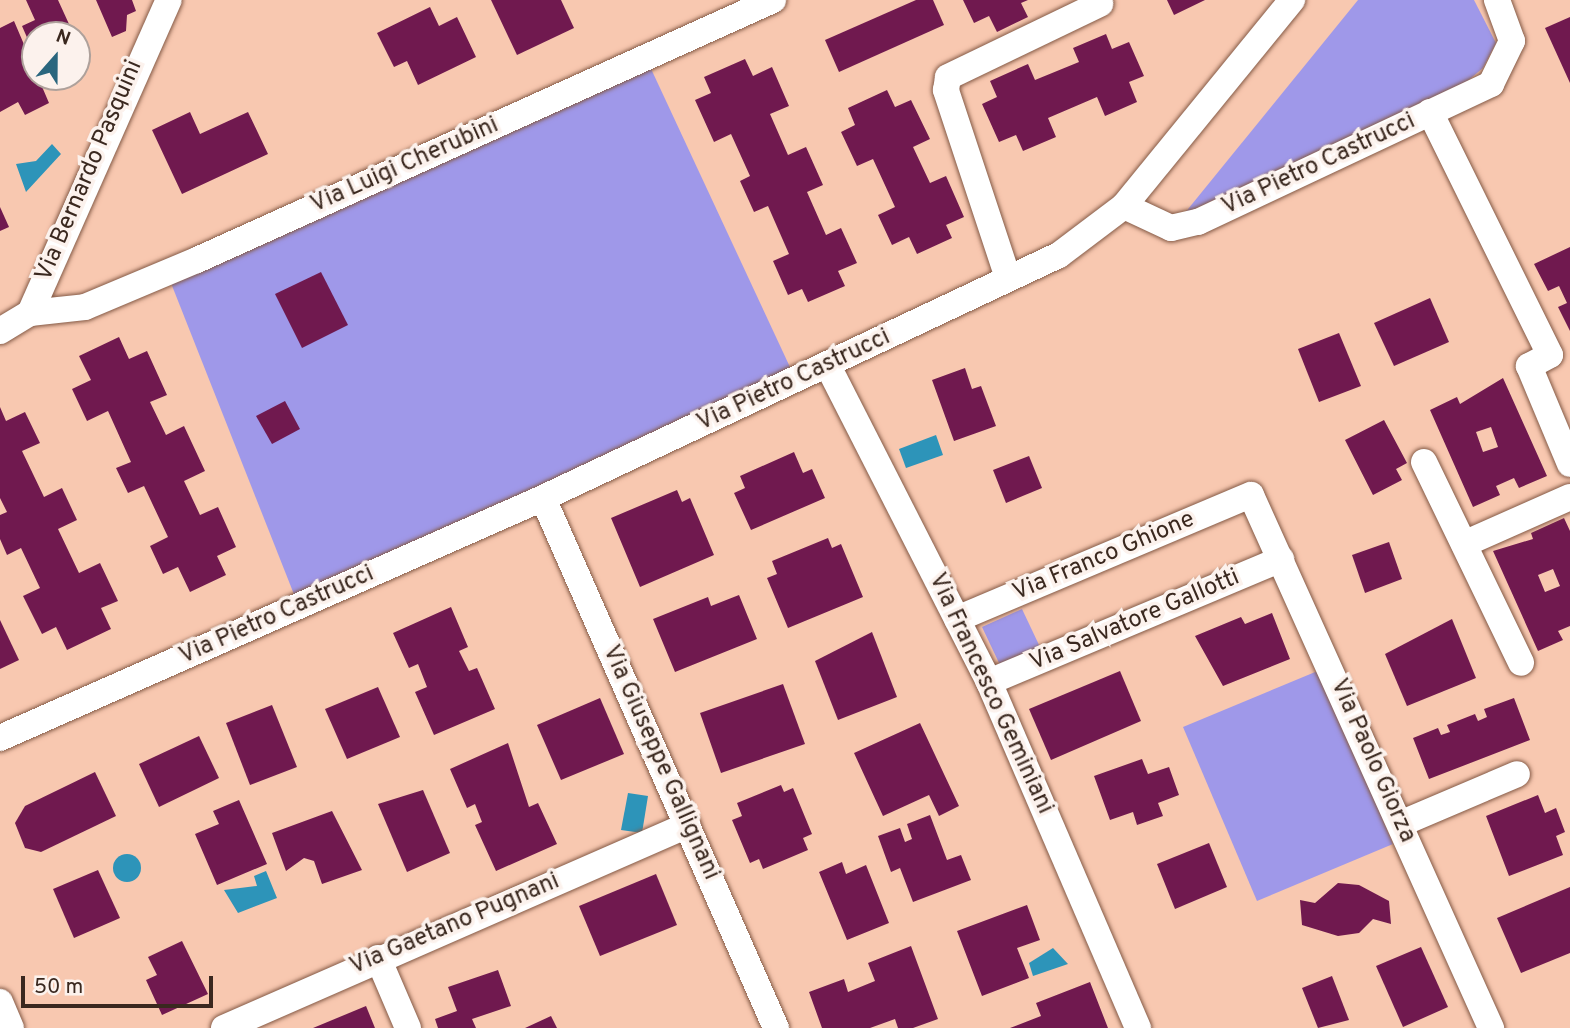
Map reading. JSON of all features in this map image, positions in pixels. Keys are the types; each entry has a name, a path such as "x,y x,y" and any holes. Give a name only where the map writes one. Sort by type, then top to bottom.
{"street":[{"name":"Via Bernardo Pasquini","path":"0,331 30,313 169,0"},
{"name":"Via Luigi Cherubini","path":"30,313 85,307 197,260 773,0"},
{"path":"1124,206 1292,0"},
{"name":"Via Pietro Castrucci","path":"0,738 543,498 828,366 1059,255 1124,206 1171,228 1198,222 1491,84 1505,63 1512,41 1497,0"},
{"path":"1008,278 946,90 948,77 1100,4"},
{"path":"1430,112 1550,355 1529,366 1570,464"},
{"name":"Via Francesco Geminiani","path":"828,366 989,682 1138,1028"},
{"path":"1424,463 1521,663"},
{"name":"Via Franco Ghione","path":"957,619 1251,495"},
{"name":"Via Paolo Giorza","path":"1251,495 1491,1028"},
{"path":"1464,544 1570,497"},
{"name":"Via Giuseppe Gallignani","path":"543,498 776,1028"},
{"name":"Via Salvatore Gallotti","path":"989,682 1281,559"},
{"path":"1400,824 1517,774"},
{"name":"Via Gaetano Pugnani","path":"224,1028 378,958 688,825"},
{"path":"378,958 408,1028"},
{"path":"0,1002 11,1028"}],"shaded area":[{"path":"1358,0 1474,0 1496,43 1483,68 1465,83 1184,214"},
{"path":"646,58 796,380 299,607 167,273"},
{"path":"1022,609 1040,647 1000,665 982,627"},
{"path":"1320,670 1393,844 1257,901 1183,727"}],"water":[{"path":"52,144 61,154 26,192 16,164 36,161"},
{"path":"936,435 943,455 906,468 899,449"},
{"path":"628,793 648,796 642,833 621,830"},
{"path":"127,854 137,858 141,868 137,878 127,882 117,878 113,868 117,858"},
{"path":"266,871 277,898 238,913 224,890 257,886 254,876"},
{"path":"1053,948 1068,964 1033,976 1029,963"}],"building":[{"path":"26,0 58,0 68,21 33,21 35,20"},
{"path":"96,0 132,0 136,11 127,15 126,31 112,37"},
{"path":"491,0 561,0 574,28 517,55"},
{"path":"916,0 933,0 944,25 839,72 825,40"},
{"path":"963,0 1028,0 1021,3 1028,17 997,32 989,16 974,23"},
{"path":"1167,0 1205,0 1174,15"},
{"path":"430,7 439,26 457,17 476,57 418,85 407,61 394,67 377,33"},
{"path":"1570,17 1570,83 1545,28"},
{"path":"14,21 21,37 21,91 44,91 49,103 25,115 18,102 0,112 0,28"},
{"path":"1106,34 1112,49 1129,42 1144,76 1129,82 1137,102 1105,116 1097,97 1048,118 1056,137 1023,151 1016,135 999,142 982,104 997,97 990,81 1028,64 1035,80 1079,62 1073,48"},
{"path":"745,59 753,76 772,67 789,106 770,114 788,155 806,147 823,185 807,192 826,235 841,228 857,263 838,271 845,286 808,302 802,289 788,295 773,261 789,254 768,206 754,212 740,181 750,176 731,134 714,142 695,100 711,93 704,77"},
{"path":"887,90 895,107 911,100 930,139 913,147 930,183 946,176 964,217 946,225 952,238 917,254 909,237 892,245 878,215 895,207 873,159 857,166 841,132 855,125 848,108"},
{"path":"190,112 200,134 248,112 268,154 182,194 152,130"},
{"path":"0,207 9,227 0,231"},
{"path":"1570,247 1570,331 1558,307 1567,303 1559,286 1548,291 1534,264"},
{"path":"321,272 348,325 302,348 275,294"},
{"path":"1430,298 1449,342 1394,366 1374,323"},
{"path":"1339,333 1361,386 1319,402 1298,349"},
{"path":"119,337 129,359 147,351 167,395 150,402 166,435 184,426 205,471 184,481 200,515 218,507 236,547 217,556 226,575 190,592 178,567 163,574 150,546 168,537 144,486 128,493 116,468 131,462 108,411 87,421 72,389 91,380 79,356"},
{"path":"965,368 972,389 981,386 996,426 954,441 932,380"},
{"path":"1503,378 1547,476 1519,488 1514,478 1496,486 1500,495 1473,507 1430,410 1457,397 1460,404","holes":["1491,427 1498,447 1483,452 1476,432"]},
{"path":"285,401 300,429 272,444 256,416"},
{"path":"0,407 6,421 25,412 40,443 22,451 44,497 62,488 77,520 58,529 79,573 100,563 118,601 101,608 111,629 67,650 56,627 42,634 23,596 40,588 21,548 7,555 0,539 0,515 7,512 0,498"},
{"path":"1384,420 1407,463 1396,469 1402,480 1373,495 1345,440"},
{"path":"794,452 803,473 812,469 825,498 751,530 734,493 745,488 740,476"},
{"path":"1029,456 1042,488 1006,503 993,470"},
{"path":"677,490 682,502 690,498 714,555 640,587 611,518"},
{"path":"1564,518 1570,531 1570,626 1558,631 1563,640 1538,651 1493,551 1533,539 1531,533","holes":["1553,569 1560,586 1545,592 1538,575"]},
{"path":"828,538 832,548 841,544 863,597 788,628 767,578 777,574 772,561"},
{"path":"1389,542 1402,579 1365,593 1352,555"},
{"path":"739,595 757,639 675,672 653,619 708,597 711,606"},
{"path":"451,607 468,647 459,651 469,671 477,668 495,709 434,735 415,692 427,687 418,664 409,668 393,633"},
{"path":"1272,613 1290,659 1223,686 1195,636 1241,617 1245,624"},
{"path":"1452,619 1476,678 1407,706 1385,654"},
{"path":"0,620 19,660 0,669"},
{"path":"872,632 897,697 838,720 815,661"},
{"path":"1120,671 1141,721 1051,760 1029,709"},
{"path":"783,684 805,744 721,773 700,713"},
{"path":"378,687 400,737 347,759 325,709"},
{"path":"600,698 624,754 561,780 537,725"},
{"path":"1514,698 1530,740 1429,779 1413,738 1438,728 1441,735 1450,732 1447,725 1475,714 1478,721 1487,717 1484,709"},
{"path":"272,705 297,767 250,785 226,723"},
{"path":"920,723 959,806 939,816 929,795 883,816 854,753"},
{"path":"199,736 219,778 159,807 139,764"},
{"path":"508,743 529,807 538,803 557,844 496,871 475,825 482,822 475,804 467,808 450,769"},
{"path":"1142,759 1148,774 1169,767 1179,795 1158,803 1163,816 1137,825 1133,812 1110,820 1094,776"},
{"path":"95,772 116,816 41,852 25,848 15,823 25,806"},
{"path":"781,785 784,792 793,788 812,834 803,838 808,850 763,869 759,859 750,863 732,820 742,816 737,803"},
{"path":"423,790 450,853 407,872 378,804"},
{"path":"1538,795 1545,813 1556,808 1565,832 1556,836 1563,855 1509,876 1486,816"},
{"path":"239,800 267,864 217,885 195,834 219,824 213,811"},
{"path":"332,811 362,870 322,884 314,861 304,858 286,871 272,833"},
{"path":"930,815 947,860 961,855 971,880 913,902 900,868 891,872 878,836 900,828 905,842 912,839 907,824"},
{"path":"1209,843 1227,887 1175,909 1157,864"},
{"path":"842,862 846,874 866,865 889,923 847,940 819,872"},
{"path":"98,870 120,918 74,938 53,889"},
{"path":"656,874 677,925 600,956 579,906"},
{"path":"1338,883 1359,885 1389,901 1391,924 1373,919 1359,933 1338,936 1302,925 1300,900 1315,903"},
{"path":"1570,887 1570,953 1521,973 1497,918"},
{"path":"1027,905 1040,940 1017,948 1029,978 982,996 957,931"},
{"path":"182,941 208,994 162,1015 146,980 157,975 148,957"},
{"path":"911,946 938,1019 913,1028 898,1028 895,1019 870,1028 822,1028 809,992 844,979 848,992 875,981 868,963"},
{"path":"1421,947 1448,1007 1403,1027 1376,966"},
{"path":"498,970 511,1006 472,1019 476,1028 438,1028 435,1019 457,1011 448,987"},
{"path":"1332,976 1349,1020 1318,1028 1302,988"},
{"path":"1090,982 1108,1028 1010,1028 1041,1016 1036,1003"},
{"path":"366,1006 375,1028 313,1028"},
{"path":"551,1016 557,1028 525,1028"}]}
